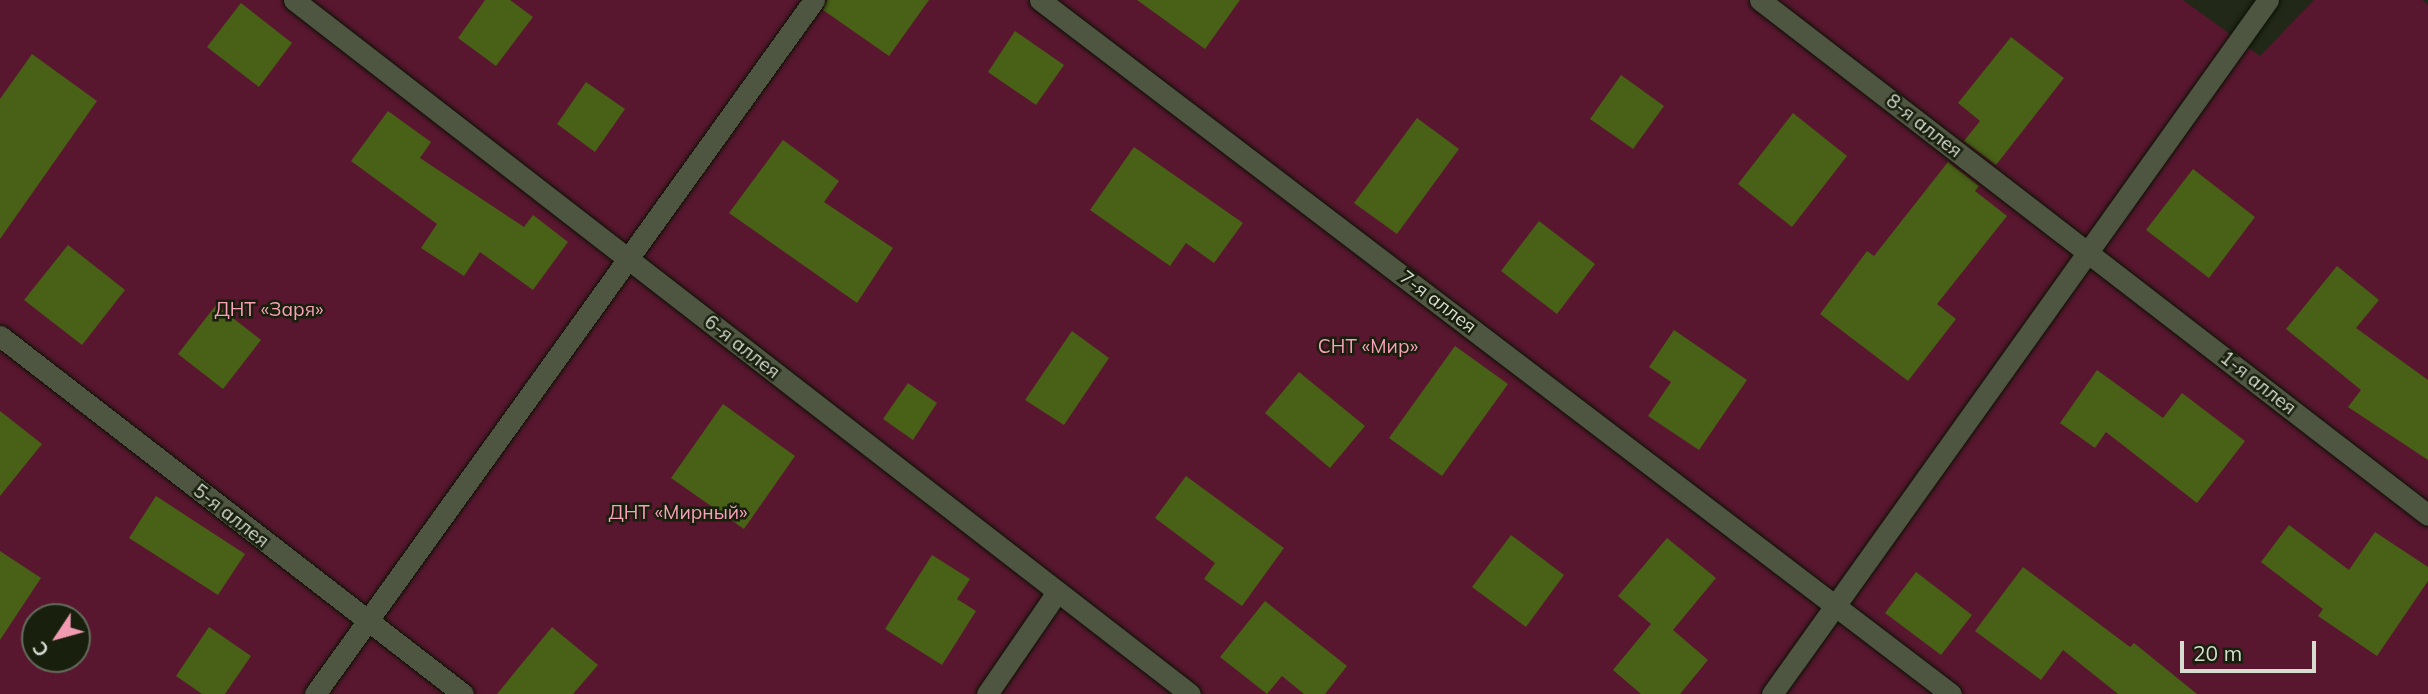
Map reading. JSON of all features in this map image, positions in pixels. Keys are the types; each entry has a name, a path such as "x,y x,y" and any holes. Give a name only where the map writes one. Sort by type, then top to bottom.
{"street":[{"name":"6-я аллея","path":"294,0 1190,694"},
{"path":"315,694 814,0"},
{"name":"7-я аллея","path":"1040,0 1951,694"},
{"name":"8-я аллея","path":"1760,0 2087,251"},
{"path":"1772,694 2268,0"},
{"name":"1-я аллея","path":"2087,251 2428,515"},
{"name":"5-я аллея","path":"0,336 463,694"},
{"path":"987,694 1057,592"}],"green space":[{"name":"СНТ «Мир»","path":"0,0 2183,0 2260,56 2314,0 2422,0 2428,5 2428,694 0,694"}],"building":[{"path":"485,0 510,0 533,17 496,66 458,38"},
{"path":"827,0 929,0 889,56 823,10"},
{"path":"1137,0 1240,0 1205,49"},
{"path":"241,3 292,43 259,87 207,47"},
{"path":"1015,31 1064,65 1036,105 988,72"},
{"path":"2011,37 2064,78 1996,165 1964,141 1980,121 1958,103"},
{"path":"32,54 97,101 0,239 0,99"},
{"path":"1621,75 1664,106 1633,149 1590,119"},
{"path":"586,82 625,109 595,152 557,124"},
{"path":"388,111 431,142 420,158 524,227 533,215 568,242 533,290 480,252 464,276 421,248 437,224 351,161"},
{"path":"1793,113 1847,156 1792,227 1738,184"},
{"path":"1417,118 1459,149 1397,234 1354,203"},
{"path":"783,140 839,181 824,202 893,248 857,303 729,213"},
{"path":"1134,147 1243,223 1214,263 1186,243 1170,266 1090,210"},
{"path":"1948,162 1979,186 1975,191 2007,216 1937,304 1956,319 1908,381 1820,314 1867,251 1874,256"},
{"path":"2193,169 2255,217 2209,278 2146,230"},
{"path":"1539,221 1595,264 1557,314 1501,271"},
{"path":"68,245 125,290 82,345 24,300"},
{"path":"2337,266 2379,300 2356,328 2428,380 2428,460 2348,407 2361,390 2286,329"},
{"path":"216,305 261,340 223,389 178,354"},
{"path":"1674,330 1747,380 1699,450 1648,416 1671,382 1649,367"},
{"path":"1072,331 1109,358 1064,425 1025,400"},
{"path":"1455,346 1508,384 1442,476 1389,438"},
{"path":"2097,370 2163,418 2182,393 2245,441 2197,503 2106,432 2095,448 2060,423"},
{"path":"1299,372 1365,426 1330,468 1265,413"},
{"path":"908,383 937,403 913,440 883,419"},
{"path":"723,404 795,456 744,529 671,478"},
{"path":"0,411 42,444 0,496"},
{"path":"1186,476 1284,548 1242,606 1204,579 1215,563 1155,518"},
{"path":"156,496 245,554 218,595 129,538"},
{"path":"2289,525 2349,570 2375,532 2428,567 2428,581 2377,656 2318,616 2323,609 2261,562"},
{"path":"1511,535 1564,575 1526,627 1472,587"},
{"path":"1667,538 1716,578 1673,630 1708,660 1680,694 1641,694 1613,670 1651,624 1618,596"},
{"path":"0,551 41,578 24,603 21,603 21,608 0,640"},
{"path":"932,555 970,579 957,599 976,611 942,665 885,629"},
{"path":"2023,567 2130,647 2134,643 2197,694 2118,694 2063,650 2041,680 1975,631"},
{"path":"1916,572 1972,615 1941,655 1885,613"},
{"path":"1265,601 1347,666 1325,694 1304,694 1282,676 1267,694 1220,657"},
{"path":"209,627 251,656 225,694 202,694 176,676"},
{"path":"552,627 598,665 573,694 497,694"}],"park label":[{"name":"ДНТ «Заря»","path":"269,310"},
{"name":"ДНТ «Мирный»","path":"678,513"}]}
